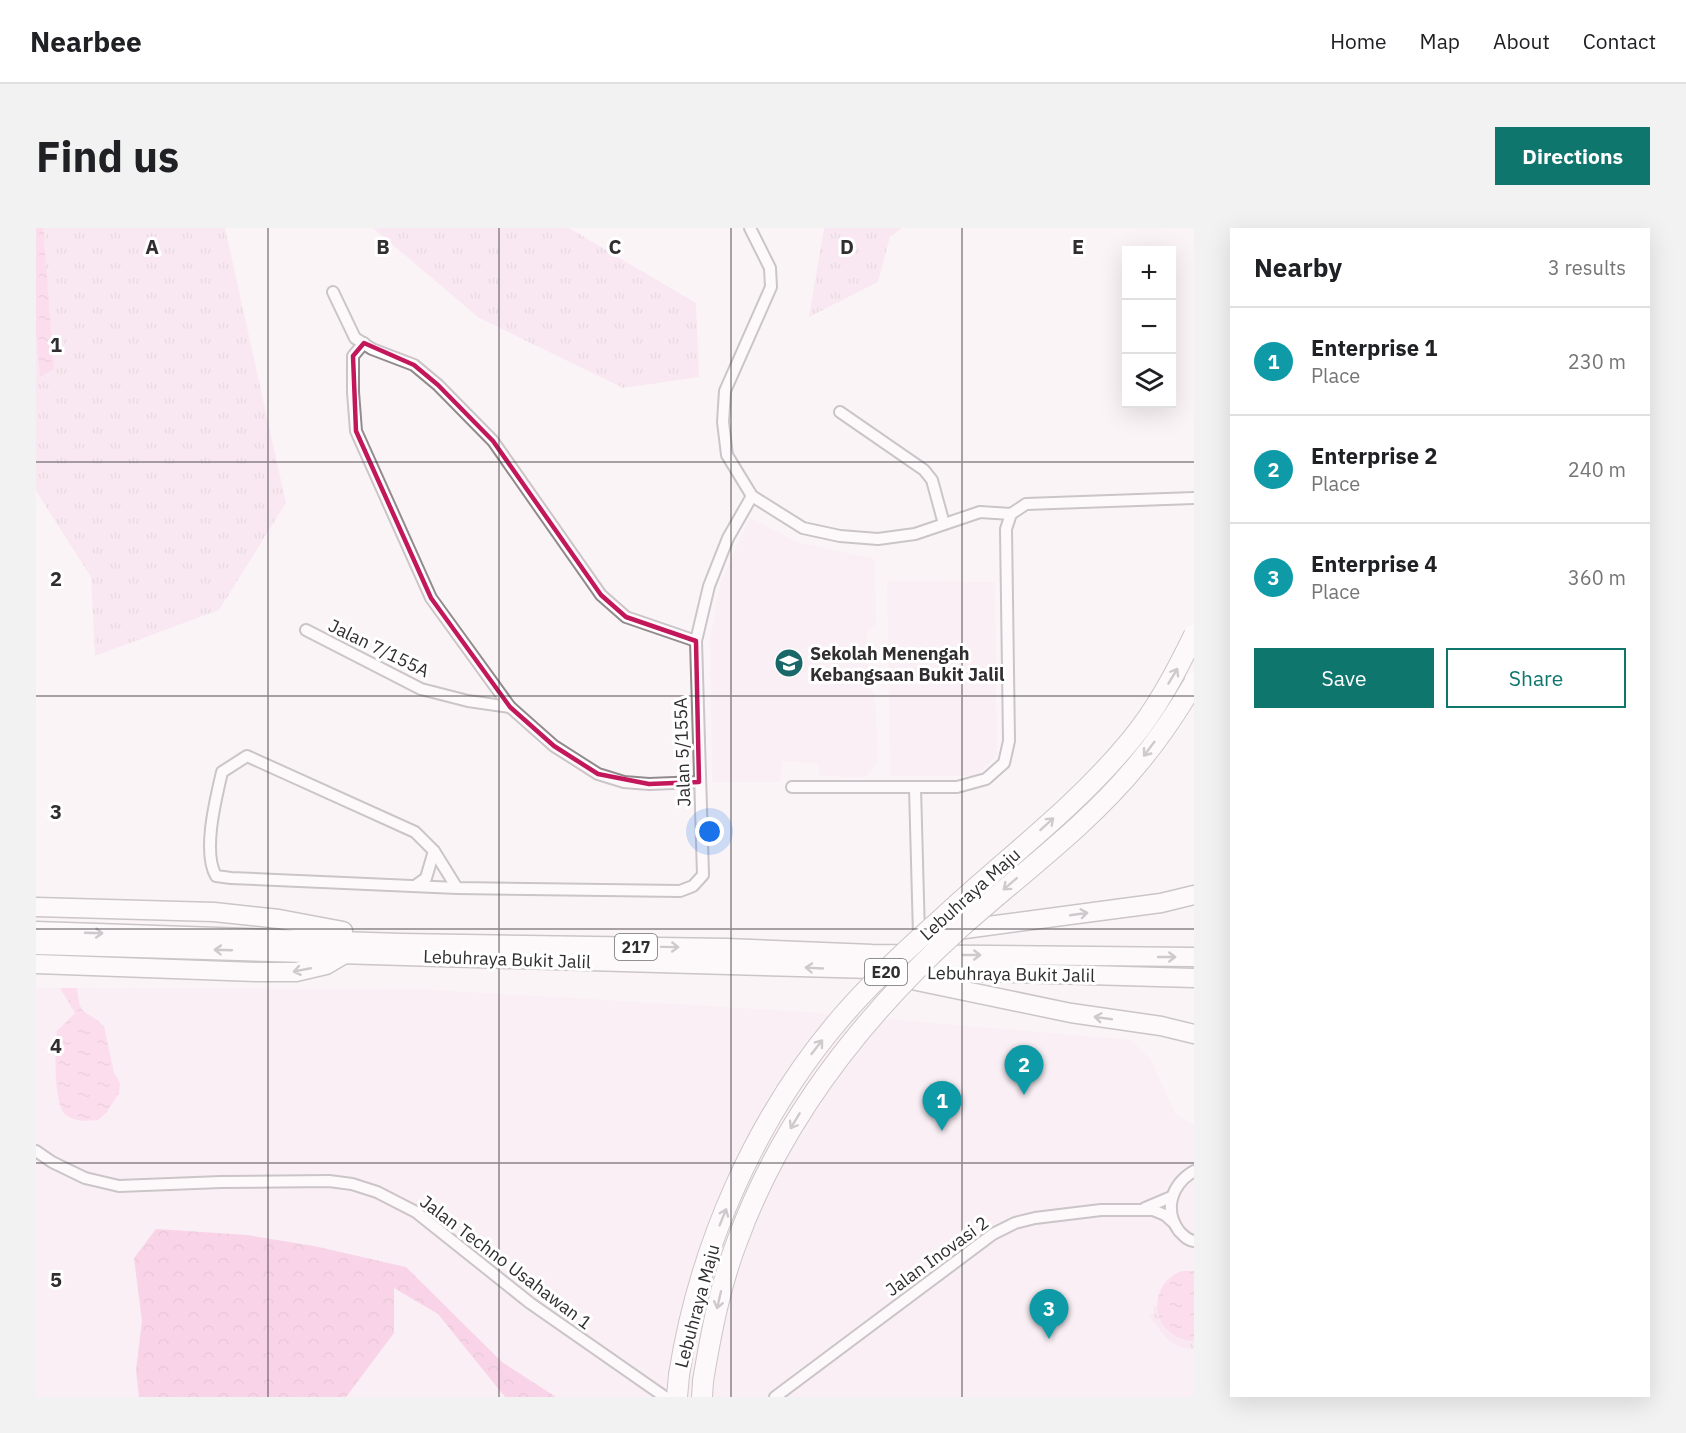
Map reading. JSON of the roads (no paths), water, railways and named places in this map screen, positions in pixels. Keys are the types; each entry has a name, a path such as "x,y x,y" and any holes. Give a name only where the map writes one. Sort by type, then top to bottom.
{"highway":[{"name":"Lebuhraya Maju","path":"677,1397 687,1333 715,1237 735,1187 758,1141 811,1056 840,1019 939,920 1108,766 1131,740 1155,705 1194,635"},
{"name":"Lebuhraya Maju","path":"702,1397 712,1332 737,1239 773,1162 809,1099 856,1034 930,956 1078,825 1136,766 1176,712 1194,683"},
{"path":"872,963 919,935 1161,903 1194,895"},
{"path":"1161,903 1194,906"},
{"path":"36,907 214,912 279,919 401,943"},
{"name":"Lebuhraya Bukit Jalil","path":"36,931 281,945 344,954 726,964 1194,957"},
{"name":"Lebuhraya Bukit Jalil","path":"36,945 401,943 726,948 872,963 1194,978"},
{"path":"36,964 296,972 326,965 344,954"},
{"path":"872,963 1061,1011 1161,1026 1194,1034"},
{"path":"1161,1026 1194,1025"}],"street":[{"path":"750,228 770,268 771,287 725,390 723,422 727,455 752,496 803,528 840,536 878,539 915,534 981,512 1011,514 1026,504 1194,498"},
{"path":"333,292 356,338 414,365 438,385 493,441 601,595 626,617 696,641"},
{"path":"364,343 353,356 356,431 431,598 510,707 554,746 598,774 624,782 649,784 699,782"},
{"path":"840,412 924,470 933,480 944,524"},
{"name":"Jalan 5/155A","path":"458,888 434,851 416,832 247,756 222,772 213,815 211,867 216,876 458,888 680,891 693,885 703,875 696,641 709,586 728,538 752,496"},
{"path":"792,787 957,787 986,779 1004,764 1010,741 1006,529 1011,514"},
{"name":"Jalan 7/155A","path":"306,630 421,689 468,701 510,707"},
{"path":"915,788 919,935"},
{"path":"415,886 426,878 434,851"},
{"name":"Jalan Techno Usahawan 1","path":"36,1151 52,1162 85,1178 119,1186 328,1181 377,1192 416,1212 530,1303 665,1397"},
{"path":"1173,1222 1171,1197 1180,1182 1194,1171"},
{"path":"1145,1208 1171,1197"},
{"path":"1145,1208 1165,1215 1186,1238 1194,1242"},
{"name":"Jalan Inovasi 2","path":"775,1397 998,1231 1015,1223 1055,1214 1145,1208"}],"water":[{"path":"36,228 43,228 54,369 40,377 36,334"},
{"path":"60,988 77,988 82,1009 104,1026 114,1073 120,1083 119,1093 107,1112 98,1120 73,1119 66,1115 59,1100 56,1076 57,1031 75,1013"},
{"path":"1182,1271 1194,1271 1194,1341 1180,1338 1169,1332 1161,1322 1158,1311 1158,1299 1162,1288 1170,1278"}],"place":[{"name":"Sekolah Menengah Kebangsaan Bukit Jalil","path":"789,663"},
{"name":"Enterprise 2","path":"1024,1095"},
{"name":"Enterprise 1","path":"942,1131"},
{"name":"Enterprise 4","path":"1049,1339"}]}
